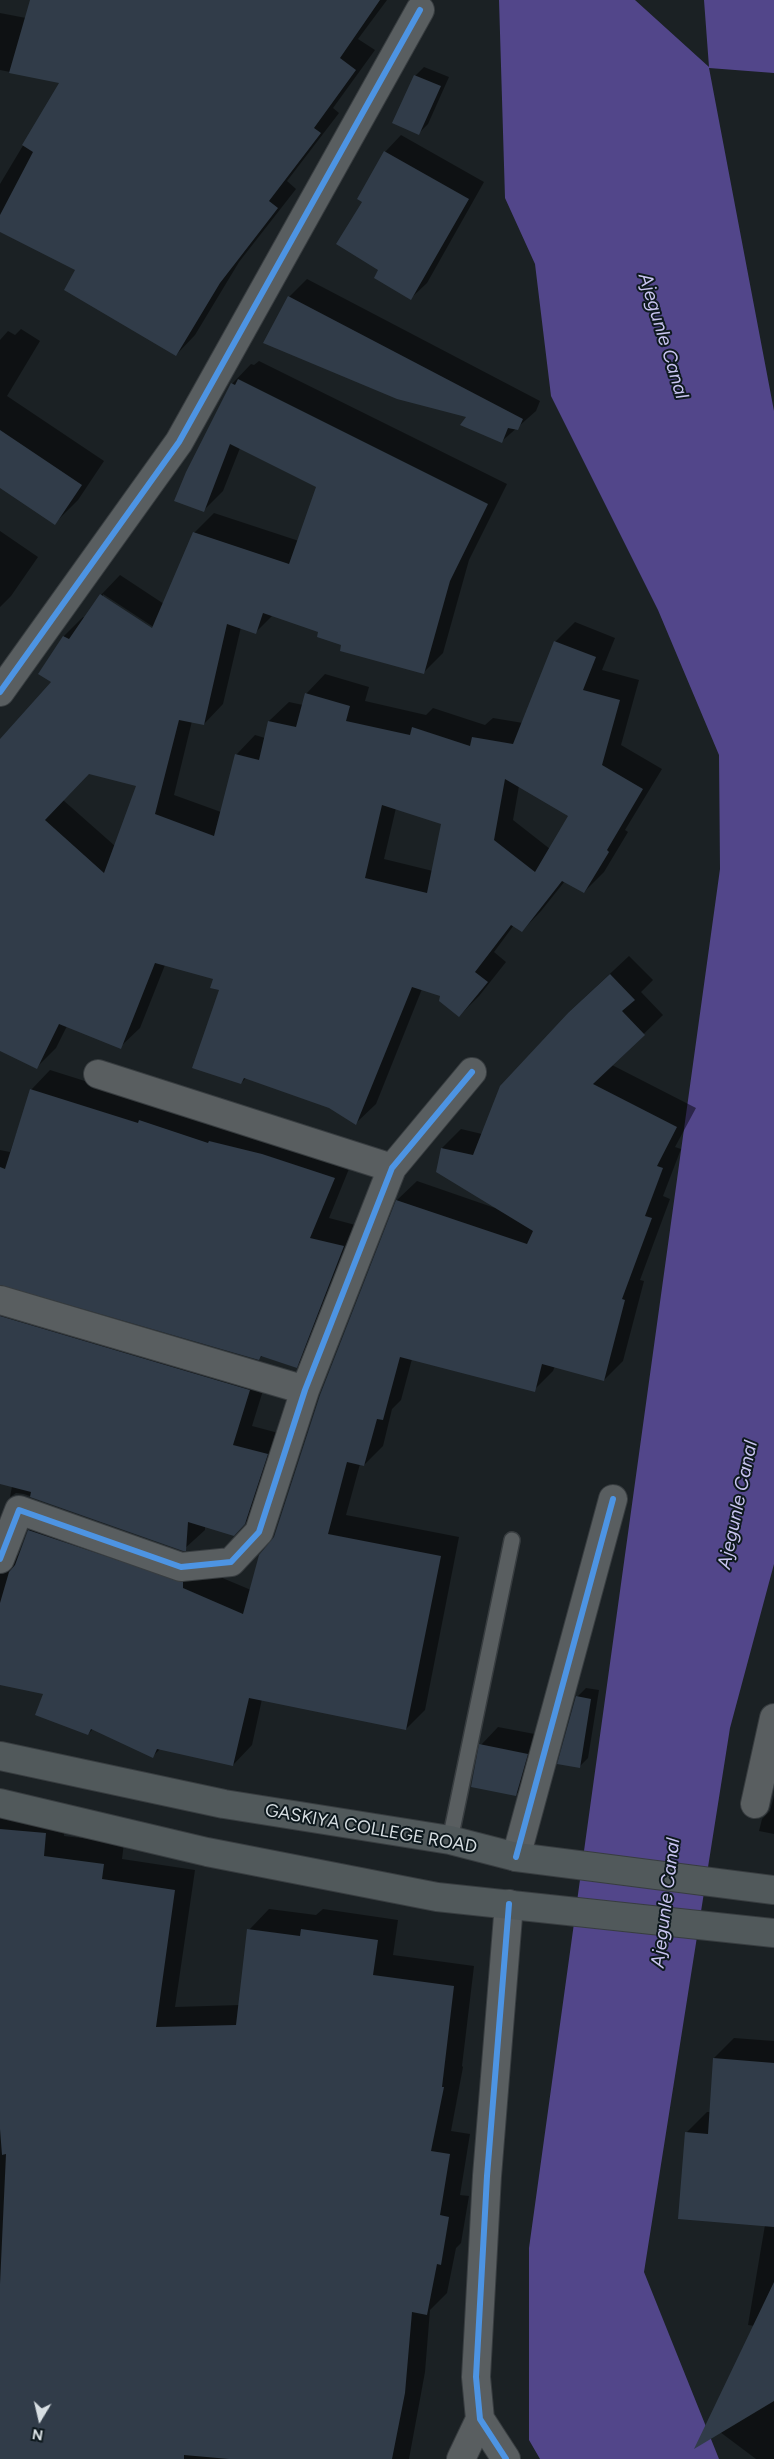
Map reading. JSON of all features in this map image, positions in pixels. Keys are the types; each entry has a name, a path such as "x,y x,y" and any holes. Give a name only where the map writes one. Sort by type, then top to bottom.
{"main road":[{"name":"GASKIYA COLLEGE ROAD","path":"0,1756 224,1804 450,1840 516,1857 774,1890"},
{"path":"0,1804 207,1852 377,1887 437,1897 774,1933"}],"street":[{"path":"0,692 179,442 420,10"},
{"path":"0,1559 10,1507 181,1567 230,1562 260,1532 305,1390 392,1168 472,1072"},
{"path":"98,1074 392,1168"},
{"path":"0,1300 305,1390"},
{"path":"516,1857 613,1499"},
{"path":"754,1804 774,1718"},
{"path":"506,2459 480,2419 476,2377 487,2176 509,1904"},
{"path":"461,2459 480,2419"}],"lane":[{"path":"450,1840 512,1540"}],"water":[{"name":"Ajegunle Canal","path":"499,0 635,0 709,67 704,0 774,0 774,73 709,68 774,411 774,1564 730,1728 644,2272 719,2459 540,2459 529,2440 529,2248 720,869 719,755 658,610 551,396 535,264 505,198"}],"building":[{"path":"30,0 380,0 340,58 356,70 314,128 321,133 269,201 278,208 220,283 176,356 64,290 75,270 0,232 0,215 33,152 22,145 59,83 9,73"},
{"path":"414,75 441,86 419,135 392,123"},
{"path":"384,151 469,199 411,300 374,278 378,270 336,244 362,202 357,199"},
{"path":"288,296 523,419 518,430 508,428 502,443 460,425 466,417 397,399 263,343"},
{"path":"238,379 488,504 450,581 424,674 340,651 341,645 317,637 318,632 263,613 256,634 227,624 204,725 179,720 155,814 214,836 235,754 259,760 268,721 296,727 305,693 350,706 346,721 410,735 412,727 470,746 472,737 513,744 554,641 596,657 583,690 620,700 602,765 643,789 607,850 609,852 584,893 562,881 522,932 511,925 475,972 488,982 459,1017 439,1001 440,996 412,987 356,1125 329,1108 244,1078 241,1084 192,1068 219,990 210,988 213,979 155,963 121,1049 59,1024 37,1069 0,1051 0,739 51,682 38,674 63,636 69,639 100,594 152,628 193,532 289,564 316,487 230,444 204,512 174,501 186,472 231,383 235,385","holes":["89,774 136,786 104,873 45,820","505,779 568,816 535,872 494,840","382,805 441,824 427,893 365,878"]},
{"path":"0,430 82,485 55,525 0,488"},
{"path":"610,974 635,1000 622,1011 645,1035 593,1084 677,1127 657,1166 663,1168 645,1216 652,1218 622,1299 625,1300 604,1381 542,1364 535,1392 400,1357 383,1420 377,1419 364,1466 347,1462 328,1534 441,1556 406,1730 249,1698 233,1766 157,1749 153,1758 91,1729 88,1735 35,1715 43,1694 0,1685 0,1603 9,1572 15,1565 28,1530 183,1582 183,1588 243,1614 259,1555 274,1537 320,1395 396,1200 527,1244 533,1231 436,1172 441,1148 473,1155 500,1086 569,1012"},
{"path":"30,1089 138,1123 139,1120 208,1143 209,1141 262,1154 335,1178 310,1238 344,1246 297,1368 261,1356 259,1360 0,1285 0,1167 5,1169"},
{"path":"0,1316 250,1390 233,1445 268,1454 245,1524 234,1536 188,1522 186,1551 183,1551 30,1497 31,1492 0,1484"},
{"path":"576,1696 591,1699 580,1768 557,1764"},
{"path":"479,1744 528,1754 516,1796 471,1787"},
{"path":"0,1829 46,1833 44,1856 104,1864 102,1879 175,1890 156,2027 236,2025 247,1929 300,1936 301,1929 378,1940 373,1975 454,1986 442,2087 444,2087 431,2151 450,2154 440,2215 449,2217 441,2265 437,2264 427,2315 412,2312 405,2393 392,2459 229,2459 184,2455 184,2459 0,2459 0,2284 6,2154 2,2155 0,2129"},
{"path":"713,2058 774,2063 774,2227 678,2219 685,2132 708,2134"},
{"path":"774,2282 774,2401 694,2449"}],"cycle path":[{"path":"0,692 179,442 420,10"},
{"path":"0,1559 19,1510 181,1567 231,1562 259,1532 305,1390 392,1168 472,1072"},
{"path":"516,1857 613,1499"},
{"path":"506,2459 480,2419 476,2377 487,2176 509,1904"}]}
